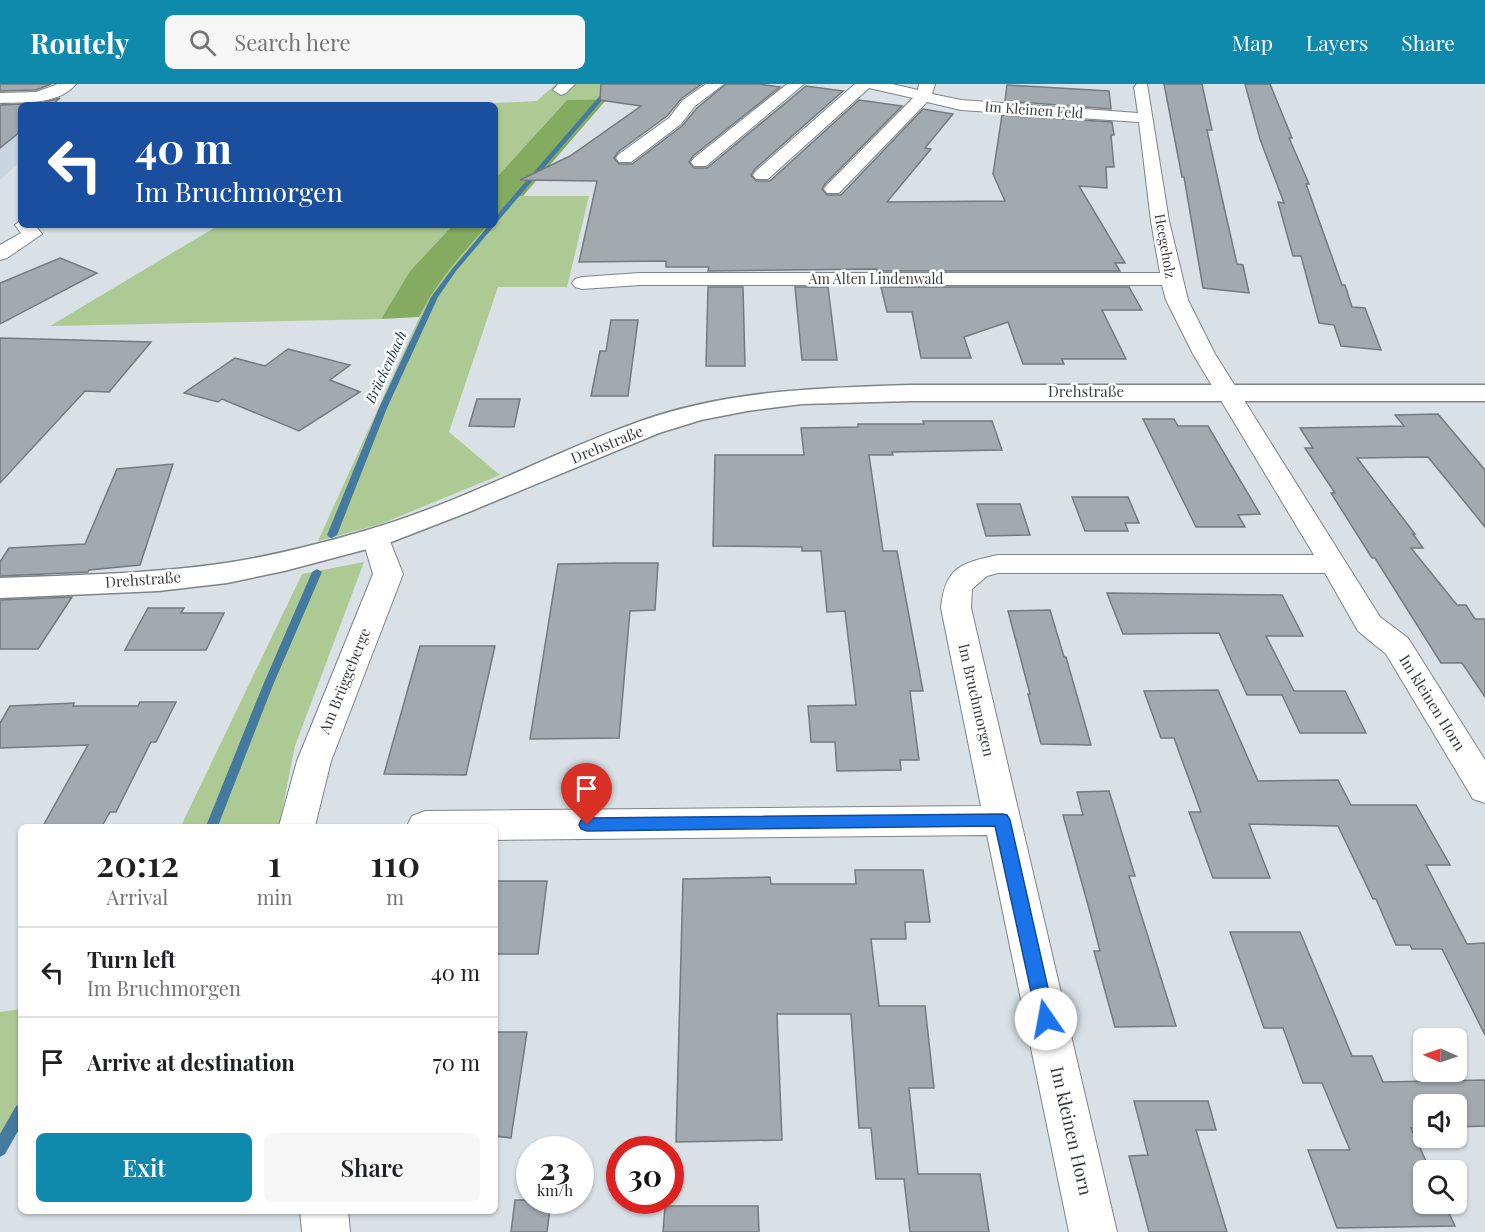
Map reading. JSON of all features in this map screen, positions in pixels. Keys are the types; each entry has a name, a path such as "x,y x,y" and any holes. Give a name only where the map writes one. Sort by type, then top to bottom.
{"street":[{"path":"0,98 46,96 59,92 68,84"},
{"path":"625,158 675,121 689,103 716,84"},
{"path":"700,162 796,84"},
{"path":"762,175 864,84"},
{"name":"Im Kleinen Feld","path":"873,84 926,90 961,105 1146,118"},
{"name":"Heegeholz","path":"1142,87 1170,279 1177,300 1204,354 1229,393"},
{"path":"833,189 926,90"},
{"path":"0,254 32,234 24,228"},
{"name":"Am Alten Lindenwald","path":"582,283 640,279 1170,279"},
{"name":"Drehstraße","path":"0,588 158,581 227,573 376,537 461,505 650,427 696,412 747,403 802,396 912,393 1485,393"},
{"path":"1229,393 1334,564"},
{"name":"Am Brüggeberge","path":"298,824 314,761 388,574 376,537"},
{"name":"Im Bruchmorgen","path":"1002,820 956,608 958,586 977,569 998,564 1334,564"},
{"name":"Im kleinen Horn","path":"1334,564 1369,624 1397,646 1485,789"},
{"path":"498,825 1002,820"},
{"name":"Im kleinen Horn","path":"1002,820 1094,1232"},
{"path":"324,1214 326,1232"}],"shaded area":[{"path":"18,123 18,164 0,180 0,124"}],"green space":[{"path":"556,84 619,84 607,99 567,100 498,176 498,103 537,101"},
{"path":"607,99 523,196 514,196 498,214 498,176 567,100"},
{"path":"514,196 589,196 567,287 498,287 449,432 500,475 381,524 318,541 429,296 449,269 485,228 498,228 498,214"},
{"path":"214,228 450,228 410,271 381,319 50,326"},
{"path":"450,228 485,228 441,280 419,317 381,319 410,271"},
{"path":"364,562 295,746 279,824 182,824 302,574"},
{"path":"18,1009 18,1116 0,1149 0,1012"}],"building":[{"path":"0,84 51,84 36,90 0,91"},
{"path":"601,84 702,84 682,98 667,116 618,152 614,158 619,164 632,164 682,126 697,108 726,84 759,84 780,87 693,156 689,162 694,168 707,168 806,86 843,91 755,169 751,175 756,181 770,181 859,100 902,106 825,184 822,189 827,195 841,195 923,109 953,114 925,148 931,149 887,202 1005,201 993,174 1002,115 1112,122 1114,167 1106,167 1107,188 1079,186 1125,263 1115,263 1120,271 877,271 877,269 708,271 709,267 666,267 666,261 579,262 597,181 520,180 570,156 641,106 600,100"},
{"path":"1164,84 1202,84 1212,130 1207,130 1222,198 1237,264 1243,265 1249,293 1203,288 1184,177 1182,177"},
{"path":"1245,84 1270,84 1292,138 1289,138 1309,184 1306,184 1342,285 1345,285 1352,307 1365,308 1381,350 1341,346 1334,325 1319,323 1301,256 1293,256 1278,202 1284,203 1260,139"},
{"path":"1007,85 1109,91 1111,109 1005,101"},
{"path":"18,104 18,133 0,148 0,105"},
{"path":"60,258 97,273 0,324 0,283"},
{"path":"708,287 743,287 745,366 706,366"},
{"path":"795,287 828,287 837,360 802,360"},
{"path":"881,287 1129,287 1142,310 1102,310 1126,359 1062,359 1064,364 1023,364 1008,322 964,337 971,358 921,358 912,312 887,312"},
{"path":"611,320 638,320 628,396 591,396 600,351 606,351"},
{"path":"0,338 151,342 109,392 85,391 0,483"},
{"path":"288,349 350,365 330,380 360,392 299,431 222,399 218,402 184,393 235,358 265,366"},
{"path":"477,399 520,399 514,427 469,426"},
{"path":"1438,414 1485,470 1485,527 1428,457 1357,458 1415,534 1413,534 1423,548 1411,548 1457,605 1466,605 1475,619 1485,619 1485,697 1462,663 1441,663 1331,493 1335,493 1305,448 1313,448 1300,428 1404,426 1395,415"},
{"path":"1143,419 1174,419 1178,426 1208,426 1260,514 1238,515 1245,527 1196,527"},
{"path":"923,421 992,421 1002,450 892,452 893,455 869,455 883,551 897,551 923,691 910,691 919,760 900,760 901,770 837,771 835,742 811,742 808,706 856,705 845,611 827,612 821,551 802,551 802,547 713,546 715,455 804,455 801,428 858,427 858,424 924,424"},
{"path":"173,464 140,565 89,570 88,572 0,576 0,562 9,548 85,544 117,469"},
{"path":"1072,497 1128,497 1139,523 1125,523 1128,531 1085,531"},
{"path":"977,504 1020,504 1030,535 986,536"},
{"path":"658,563 655,610 630,611 619,738 530,739 558,564"},
{"path":"1107,593 1282,595 1303,636 1266,636 1294,691 1345,691 1366,733 1300,733 1282,695 1247,695 1219,633 1123,634"},
{"path":"72,597 38,649 0,649 0,600"},
{"path":"148,608 184,608 181,613 224,613 206,650 125,650"},
{"path":"1050,610 1091,745 1041,744 1008,611"},
{"path":"420,646 495,646 466,775 384,774"},
{"path":"1218,690 1258,781 1338,780 1351,805 1416,805 1450,865 1426,865 1467,944 1485,943 1485,1035 1442,949 1412,949 1410,945 1396,945 1376,899 1373,899 1338,826 1249,824 1270,878 1213,878 1189,812 1201,812 1174,738 1161,738 1144,691"},
{"path":"140,702 176,702 156,742 151,742 116,812 110,812 103,824 44,824 88,745 0,748 0,723 10,706 74,703 73,706 138,706"},
{"path":"1109,791 1135,876 1129,876 1176,1026 1115,1027 1094,951 1100,951 1063,815 1083,815 1077,792"},
{"path":"855,870 923,870 930,922 905,922 906,939 871,939 879,1006 925,1006 934,1088 909,1088 918,1174 980,1174 989,1232 910,1232 904,1179 876,1179 871,1128 859,1128 851,1014 777,1014 782,1140 684,1142 684,1136 676,1136 683,879 770,877 771,884 856,884"},
{"path":"498,881 547,881 538,954 498,954"},
{"path":"1230,932 1300,932 1352,1056 1372,1056 1383,1082 1485,1080 1485,1126 1467,1127 1467,1094 1413,1094 1413,1128 1411,1128 1413,1148 1420,1148 1425,1160 1413,1160 1413,1214 1449,1214 1455,1226 1337,1228 1308,1150 1350,1150 1322,1083 1303,1083 1283,1028 1264,1028"},
{"path":"498,1032 527,1032 511,1138 498,1136"},
{"path":"1134,1101 1208,1101 1216,1130 1196,1130 1227,1232 1149,1232 1129,1156 1148,1155"},
{"path":"515,1200 516,1214 549,1214 547,1232 511,1232"},
{"path":"684,1206 758,1206 759,1232 663,1232 664,1214 684,1214"}],"waterway":[{"name":"Brückenbach","path":"498,218 613,84"},
{"name":"Brückenbach","path":"332,535 383,408 435,297 454,270 489,228"},
{"name":"Brückenbach","path":"213,824 268,685 317,572"},
{"name":"Brückenbach","path":"0,1149 18,1116"}],"route":[{"path":"587,825 1002,820 1046,1019"}]}
